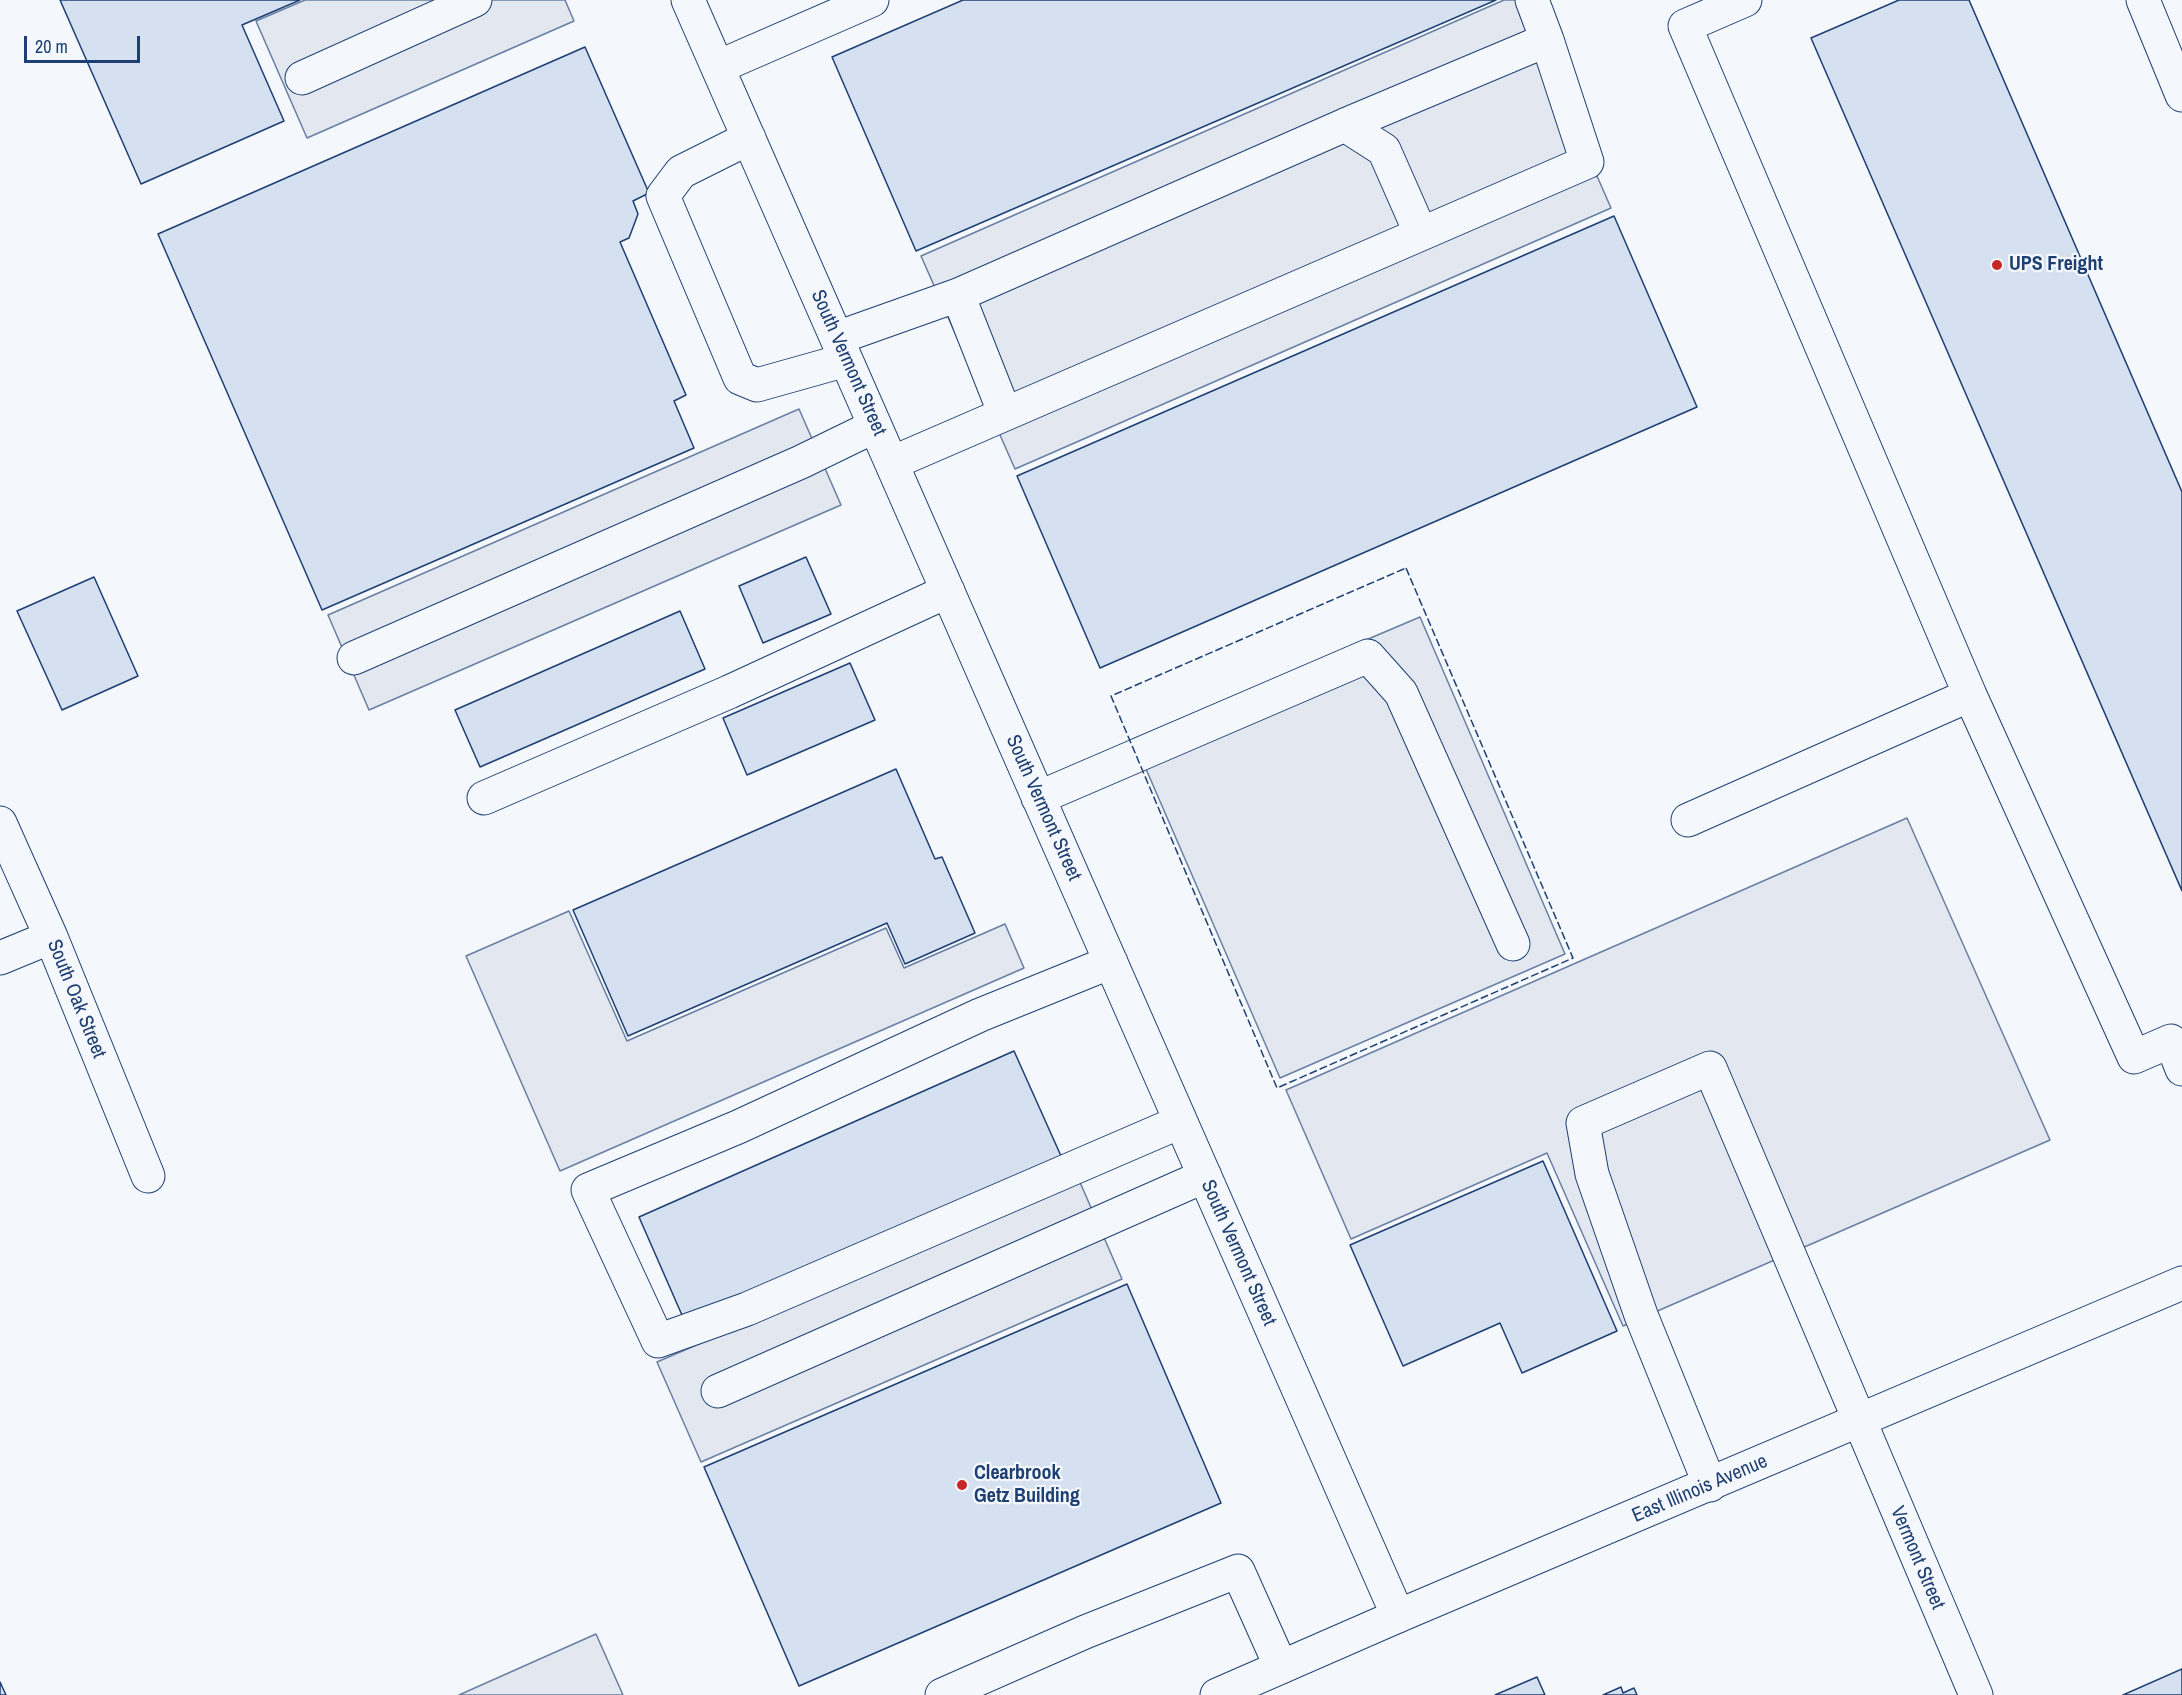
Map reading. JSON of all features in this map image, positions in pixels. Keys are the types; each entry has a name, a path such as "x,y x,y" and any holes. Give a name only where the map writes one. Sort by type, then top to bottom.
{"street":[{"path":"302,78 475,0"},
{"name":"South Vermont Street","path":"688,0 1398,1616"},
{"path":"718,67 872,0"},
{"path":"892,463 1587,162 1532,0"},
{"path":"1745,0 1685,26 1970,695 2134,1057 2178,1049"},
{"path":"2143,0 2182,94"},
{"path":"749,138 681,172 663,196 740,378 757,385 1345,125 1547,40"},
{"path":"1345,125 1384,150 1421,234"},
{"path":"958,295 1005,414"},
{"path":"354,658 801,462 875,426"},
{"path":"484,798 729,692 948,591"},
{"path":"1038,798 1368,656 1401,693 1513,944"},
{"path":"1688,820 1970,695"},
{"name":"South Oak Street","path":"0,823 51,937 148,1176"},
{"path":"0,958 51,937"},
{"path":"1111,962 980,1015 738,1126 588,1190 658,1341 747,1309 1180,1122"},
{"name":"Vermont Street","path":"1710,1485 1634,1293 1592,1174 1583,1123 1710,1068 1858,1422 1976,1695"},
{"path":"718,1391 1204,1176"},
{"name":"East Illinois Avenue","path":"1217,1695 2182,1283"},
{"path":"942,1695 1085,1632 1238,1571 1281,1667"}],"shaded area":[{"path":"305,0 565,0 574,21 307,138 256,21"},
{"path":"1504,0 1520,0 1611,208 1015,469 921,256"},
{"path":"799,409 841,505 369,710 328,615"},
{"path":"1420,617 1565,954 1280,1078 1133,739"},
{"path":"1907,818 2050,1140 1623,1326 1547,1153 1351,1239 1286,1090"},
{"path":"569,911 627,1041 886,928 904,968 1005,924 1024,968 560,1171 466,956"},
{"path":"1079,1180 1122,1279 701,1462 657,1362"},
{"path":"596,1634 623,1695 459,1695"}],"building":[{"path":"60,0 300,0 242,25 284,121 141,184"},
{"path":"963,0 1496,0 916,251 832,57"},
{"name":"UPS Freight","path":"1899,0 1969,0 2182,492 2182,891 1811,38"},
{"path":"585,47 649,193 633,201 638,214 629,238 620,242 686,395 674,401 694,448 322,610 158,234"},
{"path":"1614,216 1697,407 1100,668 1017,476"},
{"path":"806,557 831,614 763,643 739,586"},
{"path":"94,577 138,676 62,710 17,611"},
{"path":"680,611 705,669 480,767 455,710"},
{"path":"850,663 875,720 747,775 723,718"},
{"path":"896,769 935,859 942,857 975,933 905,964 887,923 628,1036 573,910"},
{"path":"1014,1051 1061,1156 685,1322 639,1217"},
{"path":"1543,1161 1617,1331 1522,1373 1500,1323 1403,1366 1350,1245"},
{"name":"Clearbrook Getz Building","path":"1127,1284 1221,1503 799,1686 704,1467"},
{"path":"2182,1669 2182,1695 2123,1695"},
{"path":"1537,1677 1545,1695 1495,1695"},
{"path":"0,1682 6,1695 0,1695"},
{"path":"1621,1687 1623,1693 1634,1688 1637,1695 1603,1695"}],"fence":[{"path":"1406,568 1573,958 1277,1088 1111,696 1406,568"}],"place":[{"name":"UPS Freight","path":"1997,265"},
{"name":"Clearbrook Getz Building","path":"962,1485"}]}
